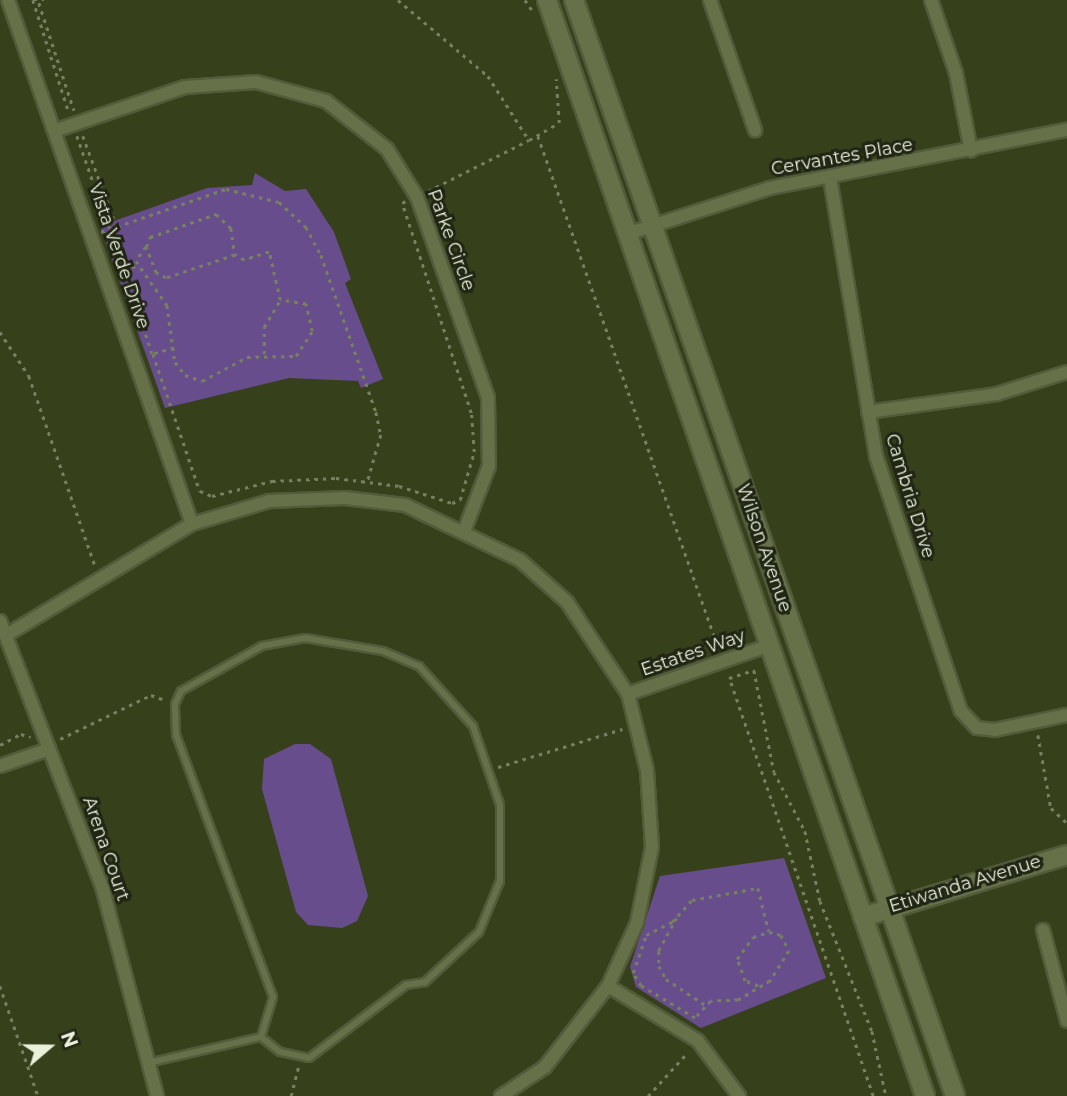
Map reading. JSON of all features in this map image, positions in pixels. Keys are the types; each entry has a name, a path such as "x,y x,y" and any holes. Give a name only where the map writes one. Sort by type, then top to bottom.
{"main road":[{"name":"Wilson Avenue","path":"547,0 925,1096"},
{"name":"Wilson Avenue","path":"574,0 955,1096"},
{"name":"Etiwanda Avenue","path":"863,917 1067,855"}],"street":[{"name":"Vista Verde Drive","path":"8,0 57,130 192,524"},
{"path":"710,0 755,130"},
{"path":"930,0 956,73 971,151"},
{"name":"Parke Circle","path":"57,130 186,87 256,82 326,101 387,149 417,197 488,398 489,466 465,529"},
{"name":"Cervantes Place","path":"627,234 770,188 971,151 1067,130"},
{"name":"Cambria Drive","path":"831,178 876,456 961,711 977,729 1035,719"},
{"path":"868,412 997,394 1067,372"},
{"path":"8,634 98,576 192,524 269,500 345,498 405,505 465,529 520,560 567,602 628,694 647,770 652,847 637,923 608,986 545,1066 502,1096"},
{"name":"Arena Court","path":"0,621 8,634 103,890 157,1096"},
{"name":"Estates Way","path":"628,694 770,645"},
{"path":"1035,719 1067,715"},
{"path":"0,766 48,746"},
{"path":"1043,930 1067,1021"},
{"path":"608,986 698,1041 739,1096"}],"lane":[{"path":"148,1063 261,1037 300,1058 309,1058 406,985 425,982 479,932 500,881 500,819 492,769 473,726 419,666 345,641 305,638 262,646 192,680 174,704 176,735 270,976 273,997 261,1037"}],"path":[{"path":"44,0 33,0 73,125 200,491 212,496 315,477 368,480 452,503 460,500 474,452 465,386 401,203 538,136 559,123 552,67"},
{"path":"398,0 488,76 529,140"},
{"path":"525,0 535,19"},
{"path":"538,136 716,641"},
{"path":"93,234 226,189 279,202 306,227 379,425 368,480"},
{"path":"264,354 264,327 280,300 269,252 244,260 235,254 231,228 216,214 150,237 146,247 137,254 138,265 167,305 181,371 202,381 235,361 264,354 296,356 311,336 310,309 292,298 280,300"},
{"path":"146,247 156,273 166,278 235,254"},
{"path":"124,270 138,265"},
{"path":"0,332 29,376 98,576"},
{"path":"153,354 174,348"},
{"path":"873,1096 729,678 754,670 774,772 805,831 820,901 872,1031 886,1096"},
{"path":"0,745 21,733 48,746 150,695 174,704"},
{"path":"1035,719 1051,808 1067,823"},
{"path":"492,769 635,724"},
{"path":"707,1006 666,979 659,966 659,951 678,917 692,900 758,888 769,932"},
{"path":"678,917 646,935 634,973 640,986 695,1018 718,999 745,998 782,971 789,957 781,935 769,932 753,937 737,959 746,981 758,986"},
{"path":"0,986 38,1096"},
{"path":"648,1096 698,1041"},
{"path":"292,1096 300,1058"}],"shaded area":[{"path":"255,173 285,191 306,189 334,232 351,279 345,283 383,379 361,388 358,381 289,378 165,408 100,226 207,188 252,185"},
{"path":"295,744 310,744 331,759 368,896 357,921 342,928 308,925 296,912 262,789 264,759"},
{"path":"784,858 826,978 701,1028 636,987 630,967 660,876"}]}
